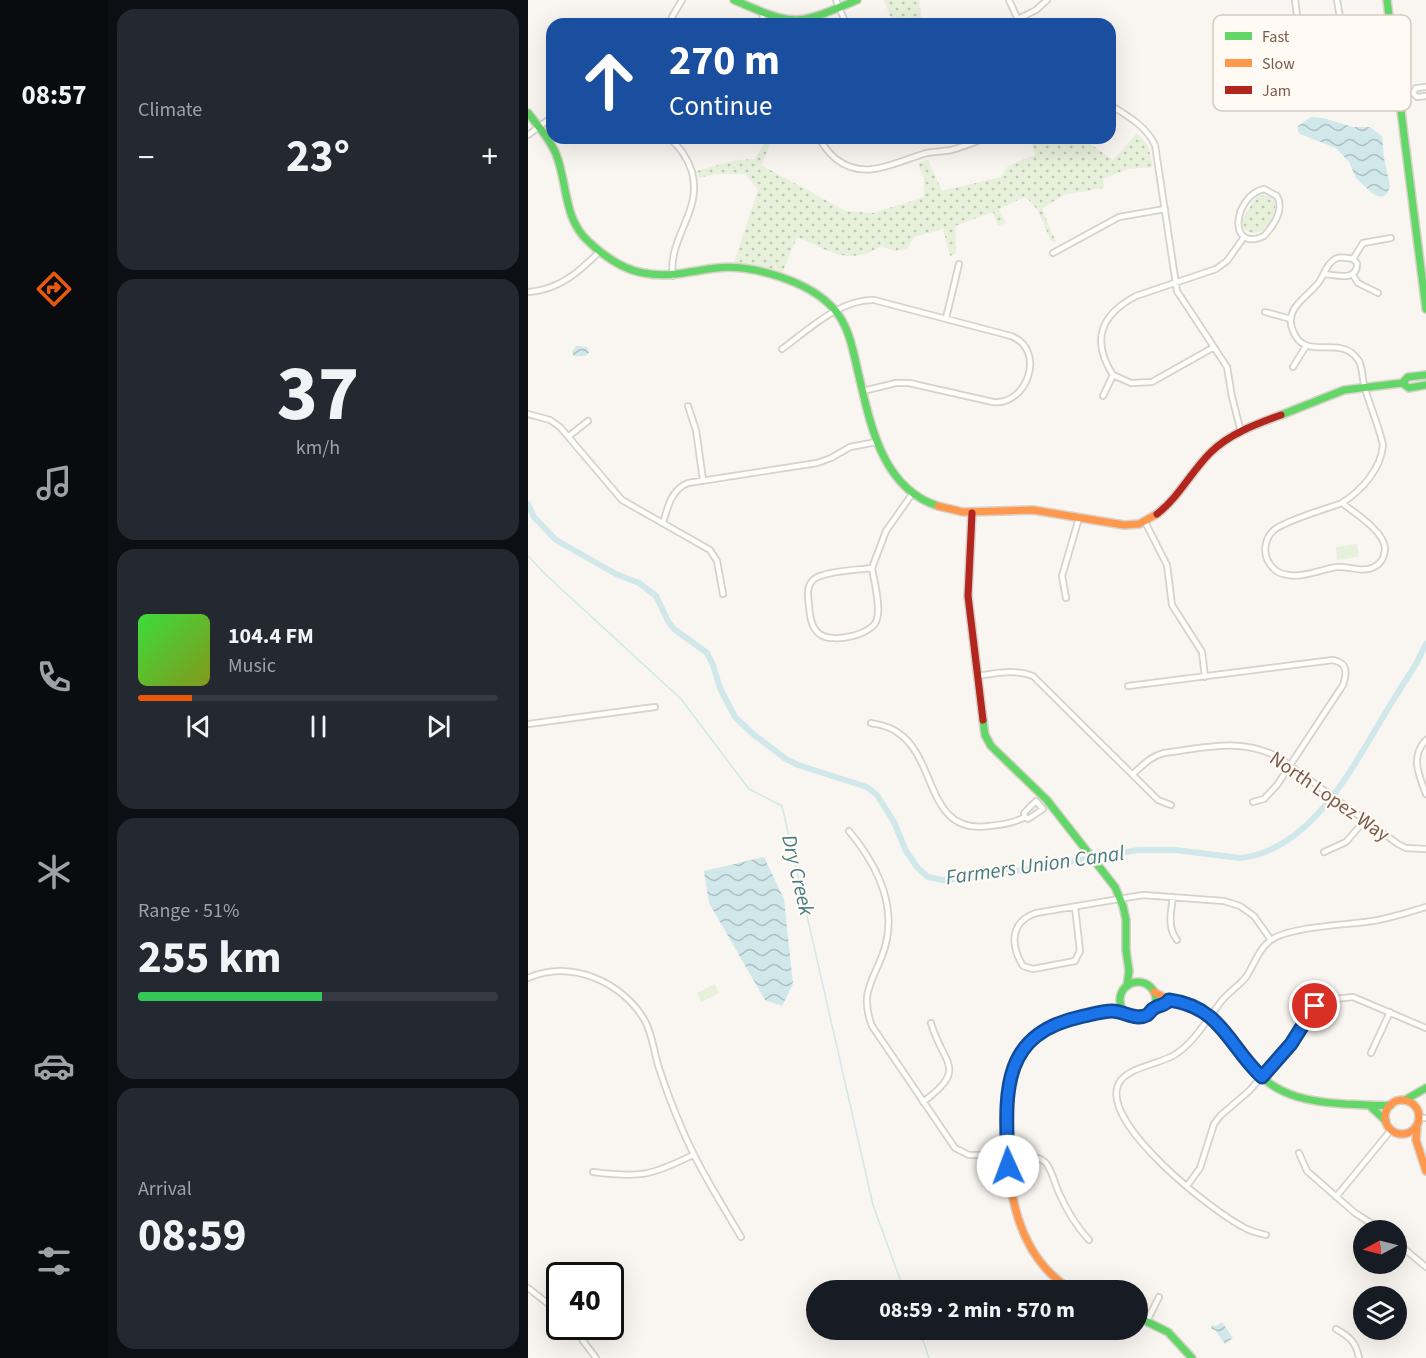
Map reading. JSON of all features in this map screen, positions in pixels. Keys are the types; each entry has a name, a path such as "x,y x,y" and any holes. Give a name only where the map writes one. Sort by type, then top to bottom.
{"street":[{"path":"672,17 682,0"},
{"path":"734,0 779,18"},
{"path":"806,18 838,4 857,0"},
{"path":"1009,0 1018,18"},
{"path":"1024,18 1047,0"},
{"path":"1295,0 1297,15"},
{"path":"1337,0 1339,15"},
{"path":"1387,0 1389,15"},
{"path":"838,4 844,18"},
{"path":"762,18 764,12"},
{"path":"1426,87 1416,88 1413,93 1417,97 1426,96"},
{"path":"1116,109 1140,124 1152,140 1159,158 1175,284 1179,297 1229,373 1232,397 1241,432"},
{"path":"1401,111 1426,309"},
{"path":"528,113 546,136"},
{"path":"528,135 546,122"},
{"path":"550,144 558,159 565,201 572,219 584,237 619,265 653,276 673,276 725,267 756,269 809,290 837,310 849,334 876,442 891,472 912,494 939,507 972,513 1025,509 1126,525 1145,522 1162,510 1213,451 1241,432 1341,391 1402,383 1408,377 1426,375"},
{"path":"673,276 672,257 690,214 694,186 686,158 676,144"},
{"path":"822,144 830,154 842,163 855,169 870,170 884,168 924,153 952,150 969,144"},
{"path":"1264,189 1274,193 1280,201 1281,208 1267,232 1259,238 1244,237 1237,220 1251,196 1264,189"},
{"path":"1053,254 1119,217 1165,209"},
{"path":"1214,347 1152,382 1131,383 1113,375 1104,362 1100,350 1100,336 1106,323 1130,299 1222,266 1244,237"},
{"path":"1353,259 1363,243 1391,238"},
{"path":"528,292 544,290 566,280 600,251"},
{"path":"1342,503 1378,533 1383,540 1384,555 1380,562 1373,568 1364,570 1336,567 1290,576 1280,574 1272,568 1265,554 1265,545 1274,530 1342,503 1374,472 1382,455 1381,437 1364,387 1360,363 1349,351 1339,348 1306,346 1296,337 1291,319 1296,305 1315,286 1335,259 1353,259"},
{"path":"1324,274 1348,276 1353,274 1357,267 1353,259"},
{"path":"946,318 959,264"},
{"path":"1353,274 1358,283 1378,293"},
{"path":"782,349 837,310 860,301 874,300 1011,336 1023,342 1030,353 1029,369 1022,389 1006,402 993,402 909,383 896,383 863,391"},
{"path":"1265,312 1291,319"},
{"path":"1293,367 1306,346"},
{"path":"1103,396 1113,375"},
{"path":"1402,383 1409,388 1426,385"},
{"path":"688,405 696,430 703,480"},
{"path":"528,414 550,420 560,427 617,496 710,550 717,561 723,594"},
{"path":"569,436 588,421"},
{"path":"663,523 670,501 677,489 688,483 817,463 850,447 876,442"},
{"path":"872,568 824,575 813,580 808,588 808,597 811,620 814,629 820,635 830,638 862,634 871,629 877,620 872,568 886,531 912,494"},
{"path":"972,513 968,596 985,735 991,746 1096,862 1121,899 1126,920 1129,971 1127,986 1111,1011"},
{"path":"1066,598 1062,576 1079,518"},
{"path":"1145,522 1167,565 1172,605 1202,652 1205,677"},
{"path":"1128,686 1333,660 1340,662 1345,667 1346,674 1343,685 1272,791 1264,799 1253,802"},
{"path":"977,676 1020,671 1033,676 1158,800 1171,805"},
{"path":"528,724 655,706"},
{"path":"871,723 887,726 906,740 916,754 945,812 955,822 980,828 1000,825 1025,817 1028,819 1043,809 1044,802"},
{"path":"1426,740 1419,749 1417,767 1426,794"},
{"name":"North Lopez Way","path":"1133,774 1157,754 1227,745 1256,747 1267,751 1290,766 1406,848 1426,849"},
{"path":"1025,817 1024,813 1036,801 1044,802"},
{"path":"1324,852 1346,842 1365,820"},
{"path":"849,831 870,858 880,876 888,912 883,953 866,993 867,1014 872,1026 946,1137 960,1151 969,1155 1029,1155 1045,1162 1077,1228 1089,1240"},
{"path":"1075,907 1080,951 1075,961 1052,966 1028,968 1023,966 1015,949 1014,937 1017,928 1028,916 1075,907 1143,895 1224,902 1240,906 1254,915 1271,940"},
{"path":"1173,897 1170,926 1177,940"},
{"path":"1266,1235 1233,1221 1162,1166 1137,1137 1118,1106 1116,1093 1118,1085 1127,1073 1160,1063 1176,1054 1193,1039 1211,1018 1220,1002 1244,980 1260,952 1271,940 1290,932 1376,920 1426,907"},
{"path":"1129,971 1154,992 1169,1000 1187,1005 1211,1018 1227,1032 1248,1063 1262,1077 1286,1093 1306,1101 1371,1107 1391,1105 1425,1090"},
{"path":"528,978 549,972 585,974 619,991 633,1004 646,1023 670,1102 693,1155 741,1237"},
{"path":"1127,986 1131,983 1142,982"},
{"path":"1154,992 1156,1003 1154,1008"},
{"path":"1121,996 1126,1012 1131,1016 1141,1017 1154,1008 1166,1004 1169,1000"},
{"path":"1188,1186 1200,1168 1214,1124 1262,1077 1291,1044 1320,1002 1353,997 1426,1028"},
{"path":"1057,1280 1045,1268 1018,1219 1010,1193 1008,1084 1020,1053 1034,1037 1048,1028 1067,1020 1111,1011 1126,1012"},
{"path":"1371,1053 1390,1012"},
{"path":"923,1102 939,1091 949,1076 946,1054 937,1041 931,1023"},
{"path":"1425,1090 1416,1140 1426,1171"},
{"path":"1404,1100 1413,1104 1421,1117"},
{"path":"1386,1121 1386,1112 1391,1105"},
{"path":"1371,1107 1386,1121 1391,1131 1408,1134 1417,1127"},
{"path":"1336,1197 1391,1131"},
{"path":"1402,1134 1420,1150"},
{"path":"1299,1153 1307,1171 1366,1220"},
{"path":"593,1172 626,1176 642,1175 662,1170 693,1155"},
{"path":"1407,1251 1426,1267"},
{"path":"528,1288 546,1302"},
{"path":"1148,1319 1160,1297"},
{"path":"1148,1322 1168,1332 1188,1357"},
{"path":"1336,1329 1350,1337 1355,1343 1359,1358"},
{"path":"582,1340 596,1358"}],"green space":[{"path":"884,0 919,0 921,18 891,18"},
{"path":"1137,133 1148,145 1153,167 1128,169 1103,179 1104,188 1063,195 1042,209 1056,242 1051,241 1034,205 1024,197 999,209 1006,223 998,226 993,212 955,226 956,253 950,256 943,229 914,237 907,249 894,251 881,246 869,252 848,256 829,251 797,237 782,274 751,264 734,263 758,190 745,174 715,174 699,178 697,171 737,160 755,159 764,144 770,144 761,165 846,211 873,213 924,197 924,179 918,164 928,160 942,191 1001,177 1008,166 1035,155 1032,144 1090,144 1113,160"},
{"path":"1260,195 1272,197 1275,210 1269,224 1251,233 1244,229 1242,220"},
{"path":"1357,544 1359,557 1337,560 1336,547"},
{"path":"715,984 719,993 701,1002 697,993"}],"water":[{"path":"1311,117 1323,118 1353,127 1370,127 1382,136 1390,186 1387,194 1381,197 1373,194 1356,178 1349,162 1336,148 1300,134 1298,126"},
{"path":"576,346 587,347 589,353 585,356 574,356 572,352"},
{"path":"764,857 784,899 793,984 782,1006 765,1000 709,903 704,871"},
{"path":"1222,1322 1233,1338 1225,1344 1215,1330 1211,1329 1212,1325 1216,1326"}],"waterway":[{"name":"Farmers Union Canal","path":"528,504 534,517 556,540 616,574 639,583 656,596 674,629 707,653 720,688 735,717 753,734 786,759 798,765 867,787 877,795 894,822 906,851 917,867 928,877 942,880 975,878 1138,850 1175,850 1240,858 1264,852 1286,841 1306,826 1324,807 1355,764 1426,644"},
{"name":"Dry Creek","path":"528,556 681,699 749,789 782,806 873,1205 900,1280"},
{"name":"Dry Creek","path":"923,1340 929,1358"}],"traffic: fast":[{"path":"734,0 781,18"},
{"path":"810,18 857,0"},
{"path":"1387,0 1389,15"},
{"path":"1401,111 1426,309"},
{"path":"528,113 546,137"},
{"path":"551,144 560,165 567,201 575,223 589,242 615,262 629,269 653,274 730,267 763,272 779,276 810,290 834,309 850,339 868,412 881,451 903,484 919,497 938,506"},
{"path":"1402,383 1408,377 1426,375"},
{"path":"1281,415 1344,390 1402,383 1409,388 1426,385"},
{"path":"983,720 985,735 991,746 1047,800 1115,887 1126,920 1129,971 1127,986"},
{"path":"1138,982 1150,988 1156,1000 1150,1012 1138,1018 1126,1012 1120,1000 1126,988 1138,982"},
{"path":"1169,1000 1197,1009 1221,1026 1255,1071 1285,1092 1320,1102 1391,1105"},
{"path":"1006,1126 1009,1078 1019,1055 1030,1042 1043,1032 1074,1018 1092,1014 1126,1013"},
{"path":"1405,1100 1426,1088"},
{"path":"1371,1107 1386,1121"},
{"path":"1148,1322 1168,1332 1192,1358"}],"traffic: slow":[{"path":"938,506 963,512 1033,510 1124,525 1139,524 1157,514"},
{"path":"1154,992 1169,1000 1166,1004 1154,1008"},
{"path":"1402,1100 1414,1105 1419,1117 1414,1129 1402,1134 1390,1129 1385,1117 1390,1105 1402,1100"},
{"path":"1006,1126 1009,1172 1018,1218 1026,1239 1038,1258 1058,1280"},
{"path":"1417,1127 1416,1140 1426,1171"}],"traffic: jam":[{"path":"1157,514 1172,500 1217,446 1243,430 1281,415"},
{"path":"972,513 968,596 983,720"}],"route":[{"path":"1008,1166 1006,1099 1008,1084 1020,1053 1034,1037 1048,1028 1067,1020 1111,1011 1126,1012 1131,1016 1141,1017 1154,1008 1166,1004 1169,1000 1174,1001 1199,1010 1220,1025 1248,1063 1262,1077 1291,1044 1315,1006"}]}
